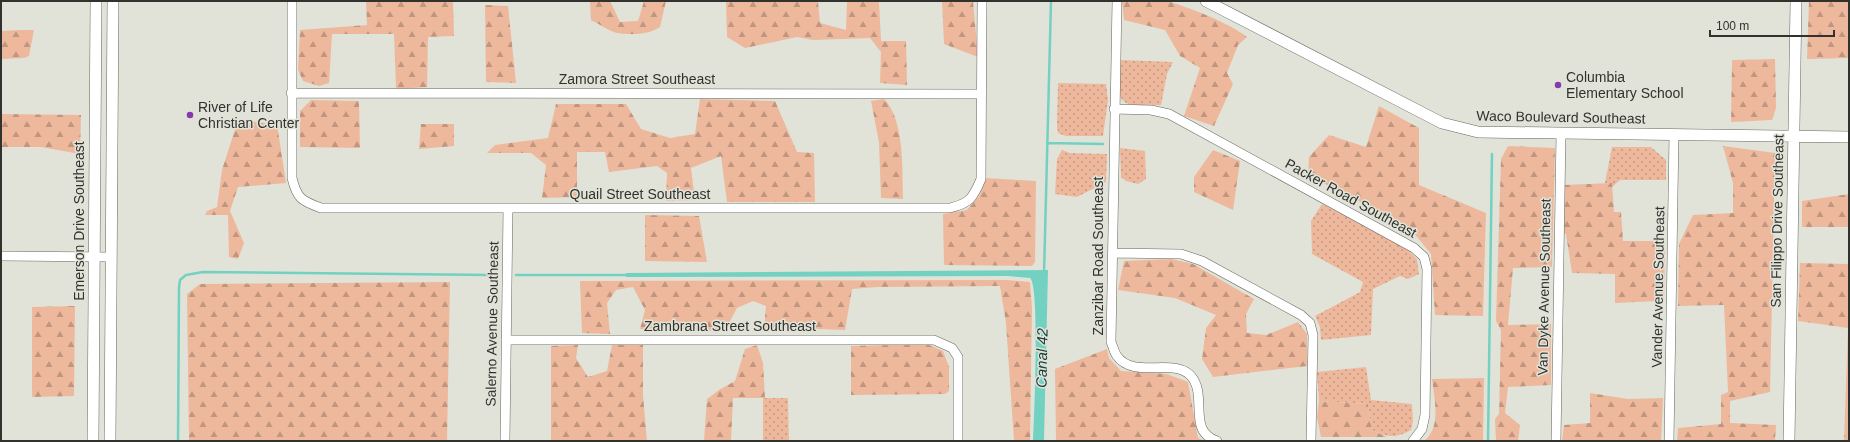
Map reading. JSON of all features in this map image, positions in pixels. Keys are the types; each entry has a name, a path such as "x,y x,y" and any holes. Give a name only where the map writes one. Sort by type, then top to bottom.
{"street":[{"name":"Emerson Drive Southeast","path":"93,441 96,1"},
{"path":"110,441 110,257 113,1"},
{"path":"291,93 292,1"},
{"path":"982,1 982,94"},
{"name":"Zanzibar Road Southeast","path":"1117,1 1111,342 1117,357 1127,364 1137,367 1176,368 1189,374 1197,385 1199,419 1204,433 1217,441"},
{"name":"Waco Boulevard Southeast","path":"1206,1 1442,123 1478,132 1849,137"},
{"name":"San Filippo Drive Southeast","path":"1789,441 1796,1"},
{"name":"Zamora Street Southeast","path":"291,93 982,94"},
{"name":"Quail Street Southeast","path":"291,93 292,178 295,192 303,202 321,208 950,208 963,205 974,196 981,179 982,94"},
{"name":"Packer Road Southeast","path":"1114,109 1151,110 1169,114 1414,248 1424,257 1427,269 1425,415 1422,429 1413,441"},
{"name":"Van Dyke Avenue Southeast","path":"1556,441 1561,134"},
{"name":"Vander Avenue Southeast","path":"1669,441 1674,134"},
{"name":"Salerno Avenue Southeast","path":"505,441 508,208"},
{"path":"1112,253 1181,254 1202,261 1301,315 1310,323 1313,335 1312,441"},
{"path":"1,256 110,257"},
{"name":"Zambrana Street Southeast","path":"506,340 934,340 952,348 958,357 958,441"}],"green space":[{"path":"366,1 453,1 454,36 428,37 427,87 396,89 394,34 332,34 329,83 319,86 303,81 298,70 300,30 367,25"},
{"path":"590,1 610,1 620,22 638,21 644,1 666,1 660,27 656,30 645,33 622,34 607,29 591,20"},
{"path":"726,1 818,1 820,23 846,30 847,1 879,1 881,41 906,41 907,85 880,83 881,52 870,38 813,40 797,37 745,48 727,37"},
{"path":"942,1 973,1 978,57 944,44"},
{"path":"1122,1 1166,1 1175,3 1220,21 1247,37 1238,45 1227,73 1233,84 1214,126 1184,116 1200,68 1180,56 1165,30 1124,20"},
{"path":"1809,1 1849,1 1849,58 1807,59"},
{"path":"485,5 508,6 516,83 486,82"},
{"path":"34,30 29,56 24,58 1,59 1,31"},
{"path":"1775,59 1776,108 1772,120 1731,122 1732,60"},
{"path":"1121,60 1173,62 1167,74 1161,105 1131,104 1125,102 1121,98 1118,82"},
{"path":"1058,83 1106,84 1108,100 1103,136 1066,136 1058,133"},
{"path":"700,99 775,101 797,152 814,153 815,202 727,202 721,156 691,168 695,200 666,201 667,173 657,166 609,172 605,152 577,152 577,197 542,198 546,165 531,153 487,153 495,145 548,138 556,104 626,104 641,129 670,138 695,134"},
{"path":"884,99 891,108 896,119 899,132 902,160 903,199 881,198 879,142 871,101"},
{"path":"311,100 359,101 360,148 300,147 300,111"},
{"path":"1379,106 1419,128 1419,185 1486,213 1483,316 1435,315 1431,254 1409,227 1308,175 1309,157 1329,135 1366,147"},
{"path":"1,114 81,115 80,154 41,147 1,147"},
{"path":"238,120 277,124 286,183 238,187 230,211 244,243 238,259 229,257 228,215 205,215 207,211 217,207 222,170"},
{"path":"421,124 454,124 454,146 419,149"},
{"path":"1508,146 1555,148 1552,267 1513,268 1508,325 1551,324 1551,385 1508,387 1505,413 1520,425 1518,441 1496,441 1495,419 1499,414 1501,330 1496,321 1501,159"},
{"path":"1723,146 1775,153 1770,392 1730,401 1730,423 1776,425 1775,441 1677,441 1678,428 1721,424 1721,395 1728,392 1724,305 1678,306 1679,244 1693,215 1733,213 1733,183"},
{"path":"1612,147 1651,147 1666,160 1666,180 1620,180 1612,187 1612,183 1605,183"},
{"path":"1120,148 1145,151 1146,179 1138,184 1126,181 1121,177"},
{"path":"1062,150 1070,153 1107,154 1106,182 1077,197 1055,194 1057,159"},
{"path":"1213,150 1240,161 1233,210 1194,192 1194,177"},
{"path":"986,178 1036,181 1035,262 1032,266 944,265 943,214 967,210 979,196"},
{"path":"1612,183 1614,212 1621,212 1623,241 1665,241 1664,298 1657,301 1615,303 1615,274 1572,273 1566,234 1562,233 1564,185"},
{"path":"1849,194 1849,227 1802,227 1802,201"},
{"path":"1322,204 1406,248 1417,259 1419,274 1408,279 1400,276 1373,289 1371,335 1321,340 1320,327 1315,316 1360,292 1363,282 1312,254 1311,221"},
{"path":"645,215 699,216 707,262 645,261"},
{"path":"1172,259 1193,264 1254,299 1246,314 1247,333 1266,335 1298,322 1307,334 1307,366 1213,377 1202,359 1206,328 1216,315 1175,298 1118,290 1124,261"},
{"path":"1800,263 1849,264 1849,441 1844,441 1848,328 1798,321"},
{"path":"1008,280 1030,282 1032,308 1030,441 1014,441 1006,323 1000,286 877,287 852,289 845,330 788,328 771,331 764,328 766,306 753,301 737,308 727,327 709,331 640,329 645,310 633,287 616,290 607,303 610,334 582,333 580,281"},
{"path":"450,282 447,441 189,441 187,294 200,284"},
{"path":"75,306 74,396 32,397 32,307"},
{"path":"643,344 643,395 647,441 551,441 551,346 578,345 576,358 588,377 607,371 612,345"},
{"path":"927,344 943,351 949,367 949,391 945,394 851,395 851,346"},
{"path":"757,345 763,363 765,398 733,398 731,441 704,441 707,399 735,381 745,349"},
{"path":"1107,349 1109,358 1121,371 1167,374 1188,382 1198,438 1205,441 1056,441 1055,369"},
{"path":"1366,367 1371,400 1412,404 1413,421 1411,430 1396,436 1382,434 1372,430 1368,404 1319,401 1317,372"},
{"path":"1484,378 1483,441 1424,441 1430,435 1435,420 1436,412 1432,379"},
{"path":"1590,393 1628,399 1663,398 1661,441 1562,441 1564,425 1590,423"},
{"path":"763,398 788,398 789,441 763,441"},
{"path":"1319,401 1368,404 1372,430 1387,437 1321,437 1317,417"}],"water":[{"name":"Canal 42","path":"1048,270 1044,441 1033,441 1036,327 1033,286 1030,278 1008,276 626,277 626,273"}],"waterway":[{"path":"1044,274 1051,1"},
{"path":"1047,143 1103,144"},
{"path":"1488,441 1492,154"},
{"path":"178,441 179,288 180,280 186,275 203,272 490,275"},
{"path":"516,275 629,275"}],"place":[{"name":"Columbia Elementary School","path":"1558,85"},
{"name":"River of Life Christian Center","path":"190,115"}]}
